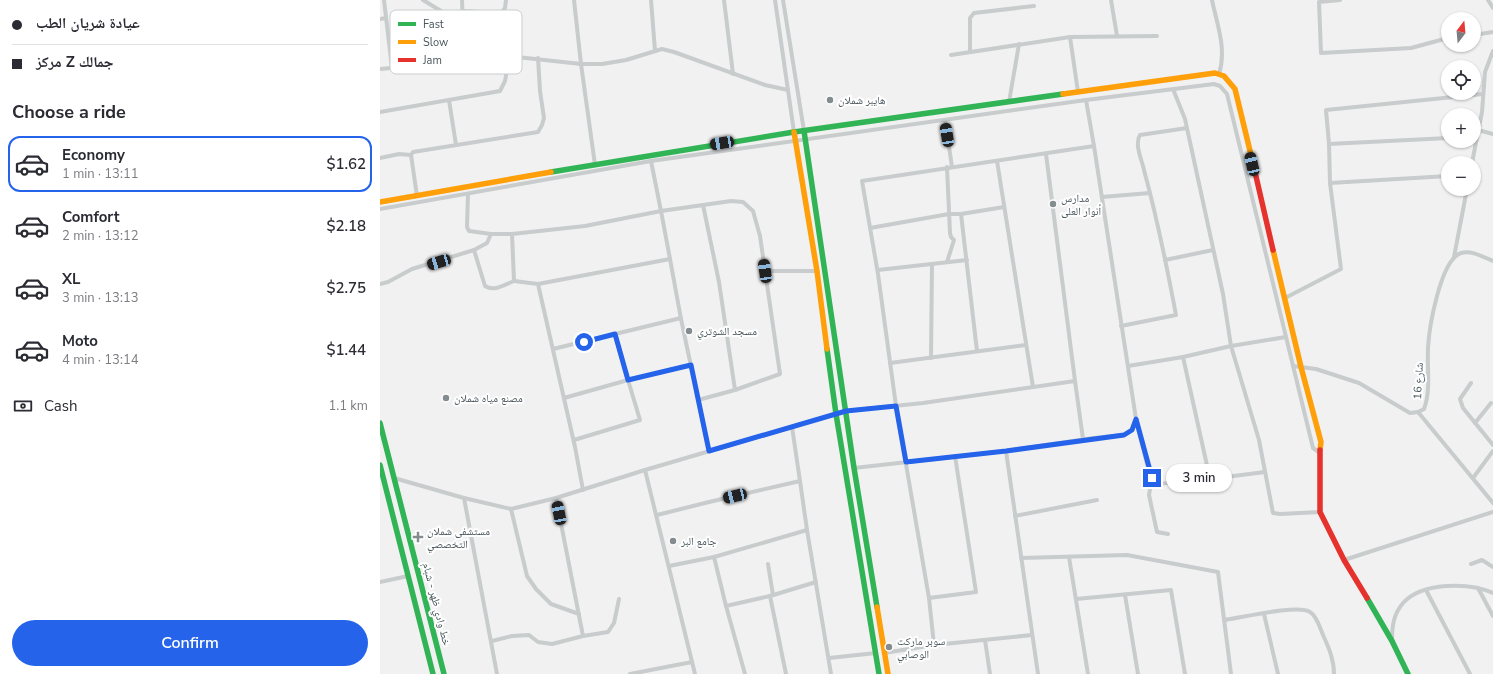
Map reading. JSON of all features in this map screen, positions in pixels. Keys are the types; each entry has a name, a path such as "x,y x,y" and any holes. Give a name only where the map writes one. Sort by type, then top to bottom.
{"street":[{"path":"384,0 390,51"},
{"path":"423,0 439,10"},
{"path":"462,0 463,10"},
{"path":"503,10 506,0"},
{"path":"574,0 595,164"},
{"path":"651,0 655,51"},
{"path":"724,0 733,74"},
{"path":"775,0 794,132 817,271 836,414 879,674"},
{"path":"783,0 806,140 854,468 888,674"},
{"path":"1111,0 1118,36"},
{"path":"1212,0 1222,46 1223,58 1219,74"},
{"path":"1340,0 1319,2 1321,53 1412,48 1441,40"},
{"path":"1488,0 1493,8"},
{"path":"970,52 970,18 974,13 1034,6"},
{"path":"380,19 386,18"},
{"path":"1481,34 1493,32"},
{"path":"951,55 1070,37 1157,36"},
{"path":"1070,37 1078,92"},
{"path":"1009,102 1019,44"},
{"path":"522,57 581,64 602,64 626,60 662,49 765,85 788,90"},
{"path":"1481,108 1485,72 1493,51"},
{"path":"380,158 399,154 410,155 413,152 538,132 542,126 544,118 540,91 538,58"},
{"path":"380,69 390,68"},
{"path":"380,112 500,91 505,81 506,74"},
{"path":"380,202 595,164 794,132 1078,92 1219,74 1227,78 1235,89 1284,298 1321,442 1320,512 1344,560 1392,641 1408,674"},
{"path":"380,209 651,161 1086,100 1214,84 1220,86 1226,94 1313,448 1320,453"},
{"path":"1173,89 1185,118 1223,294 1231,346 1259,440 1273,512 1280,514 1320,512"},
{"path":"1284,298 1341,269 1330,183 1326,110 1483,94"},
{"path":"449,100 456,145"},
{"path":"1086,100 1136,419 1152,478 1157,484 1265,472"},
{"path":"945,120 950,167 948,214 951,237 954,240 947,262"},
{"path":"1121,326 1176,315 1165,260 1138,145 1138,137 1140,135 1187,128"},
{"path":"1481,131 1493,134"},
{"path":"1329,144 1441,138"},
{"path":"934,645 929,598 896,406 878,270 862,181 1094,146"},
{"path":"1046,154 1074,381 1083,439"},
{"path":"410,155 417,196"},
{"path":"651,161 681,318 709,451"},
{"path":"997,161 1033,387"},
{"path":"1330,183 1441,176"},
{"path":"1102,197 1150,193"},
{"path":"468,194 467,227 469,231 491,234 512,234 585,226 661,211 703,205 744,202 753,211 760,236 780,374 735,390 698,400"},
{"name":"شارع 16","path":"1293,366 1316,369 1353,381 1410,413 1418,412 1424,409 1427,401 1428,347 1432,314 1442,281 1449,264 1454,257 1466,196"},
{"path":"703,205 719,282 735,390"},
{"path":"870,228 948,214 961,214 1004,207"},
{"path":"961,214 977,352"},
{"path":"380,284 388,282 412,269 474,250 487,243 491,234"},
{"path":"512,234 514,281"},
{"path":"474,250 485,286 494,289 514,281 538,284 670,259"},
{"path":"1165,260 1213,250"},
{"path":"1454,257 1461,253 1470,252 1493,261"},
{"path":"878,270 967,260"},
{"path":"931,358 932,264"},
{"path":"765,271 817,271"},
{"path":"538,284 574,440 583,490"},
{"path":"553,349 681,318"},
{"path":"574,440 640,420 615,334"},
{"path":"1128,366 1286,337"},
{"path":"890,363 1026,345"},
{"path":"1183,357 1210,479"},
{"path":"564,398 628,380 691,365"},
{"path":"394,478 464,498 511,509 556,498 645,470 846,411 896,406 1074,381"},
{"path":"1471,383 1460,399 1463,408 1493,445"},
{"path":"1475,423 1491,403"},
{"path":"1418,412 1491,498 1493,503"},
{"path":"854,468 1006,451 1083,439 1124,435 1132,430 1136,419"},
{"name":"خط وادي ظهر - شبام","path":"380,423 444,674"},
{"path":"792,427 807,530 831,674"},
{"path":"1006,451 1038,674"},
{"path":"1473,478 1493,451"},
{"path":"929,598 976,592 955,456"},
{"name":"خط وادي ظهر - شبام","path":"380,465 433,674"},
{"path":"645,470 695,674"},
{"path":"1152,478 1149,495 1157,532 1168,534"},
{"path":"657,515 800,481"},
{"path":"464,498 497,674"},
{"path":"556,498 583,636"},
{"path":"1015,516 1097,500"},
{"path":"511,509 527,576 536,589 550,604 579,614"},
{"path":"1344,560 1493,512"},
{"path":"669,566 714,556 807,530"},
{"path":"1021,558 1127,555 1218,572 1231,674"},
{"path":"714,556 744,674"},
{"path":"1069,557 1088,674"},
{"path":"1471,564 1482,560 1493,567"},
{"path":"768,564 771,595 786,674"},
{"path":"380,582 408,576"},
{"path":"726,606 816,582"},
{"path":"1392,641 1393,622 1398,610 1410,597 1426,590 1445,586 1478,588 1493,594"},
{"path":"1478,588 1493,616"},
{"path":"1076,599 1171,590 1184,674"},
{"path":"1426,590 1470,674"},
{"path":"1125,594 1138,674"},
{"path":"492,640 512,636 529,635 538,642 552,644 583,636 608,632 614,623 619,598"},
{"path":"1224,620 1302,609 1310,612 1317,621 1330,651 1334,666 1334,674"},
{"path":"1264,614 1278,674"},
{"path":"884,653 934,645 1032,635"},
{"path":"985,640 990,674"},
{"path":"829,658 876,653"},
{"path":"630,674 692,662"}],"traffic: fast":[{"path":"551,172 794,132 1063,94"},
{"path":"804,131 854,468 877,607"},
{"path":"827,349 836,414 879,674"},
{"path":"380,423 444,674"},
{"path":"380,465 433,674"},
{"path":"1367,598 1392,641 1408,674"}],"traffic: slow":[{"path":"1063,94 1215,73 1224,76 1235,89 1252,159"},
{"path":"794,132 817,271 827,349"},
{"path":"380,202 551,172"},
{"path":"1273,250 1301,367 1321,442 1320,450"},
{"path":"877,607 888,674"}],"traffic: jam":[{"path":"1252,159 1273,250"},
{"path":"1320,450 1320,512 1344,560 1367,598"}],"place":[{"name":"هايبر شملان","path":"830,100"},
{"name":"مدارس أنوار العلى","path":"1053,204"},
{"name":"مسجد الشوتري","path":"689,331"},
{"name":"مصنع مياه شملان","path":"446,398"},
{"name":"مستشفى شملان التخصصي","path":"418,537"},
{"name":"جامع البر","path":"673,541"},
{"name":"سوبر ماركت الوصابي","path":"889,647"}],"route":[{"path":"584,342 615,334 628,380 691,365 709,451 846,411 896,406 906,462 1006,451 1124,435 1132,430 1136,419 1149,472 1152,478"}]}
